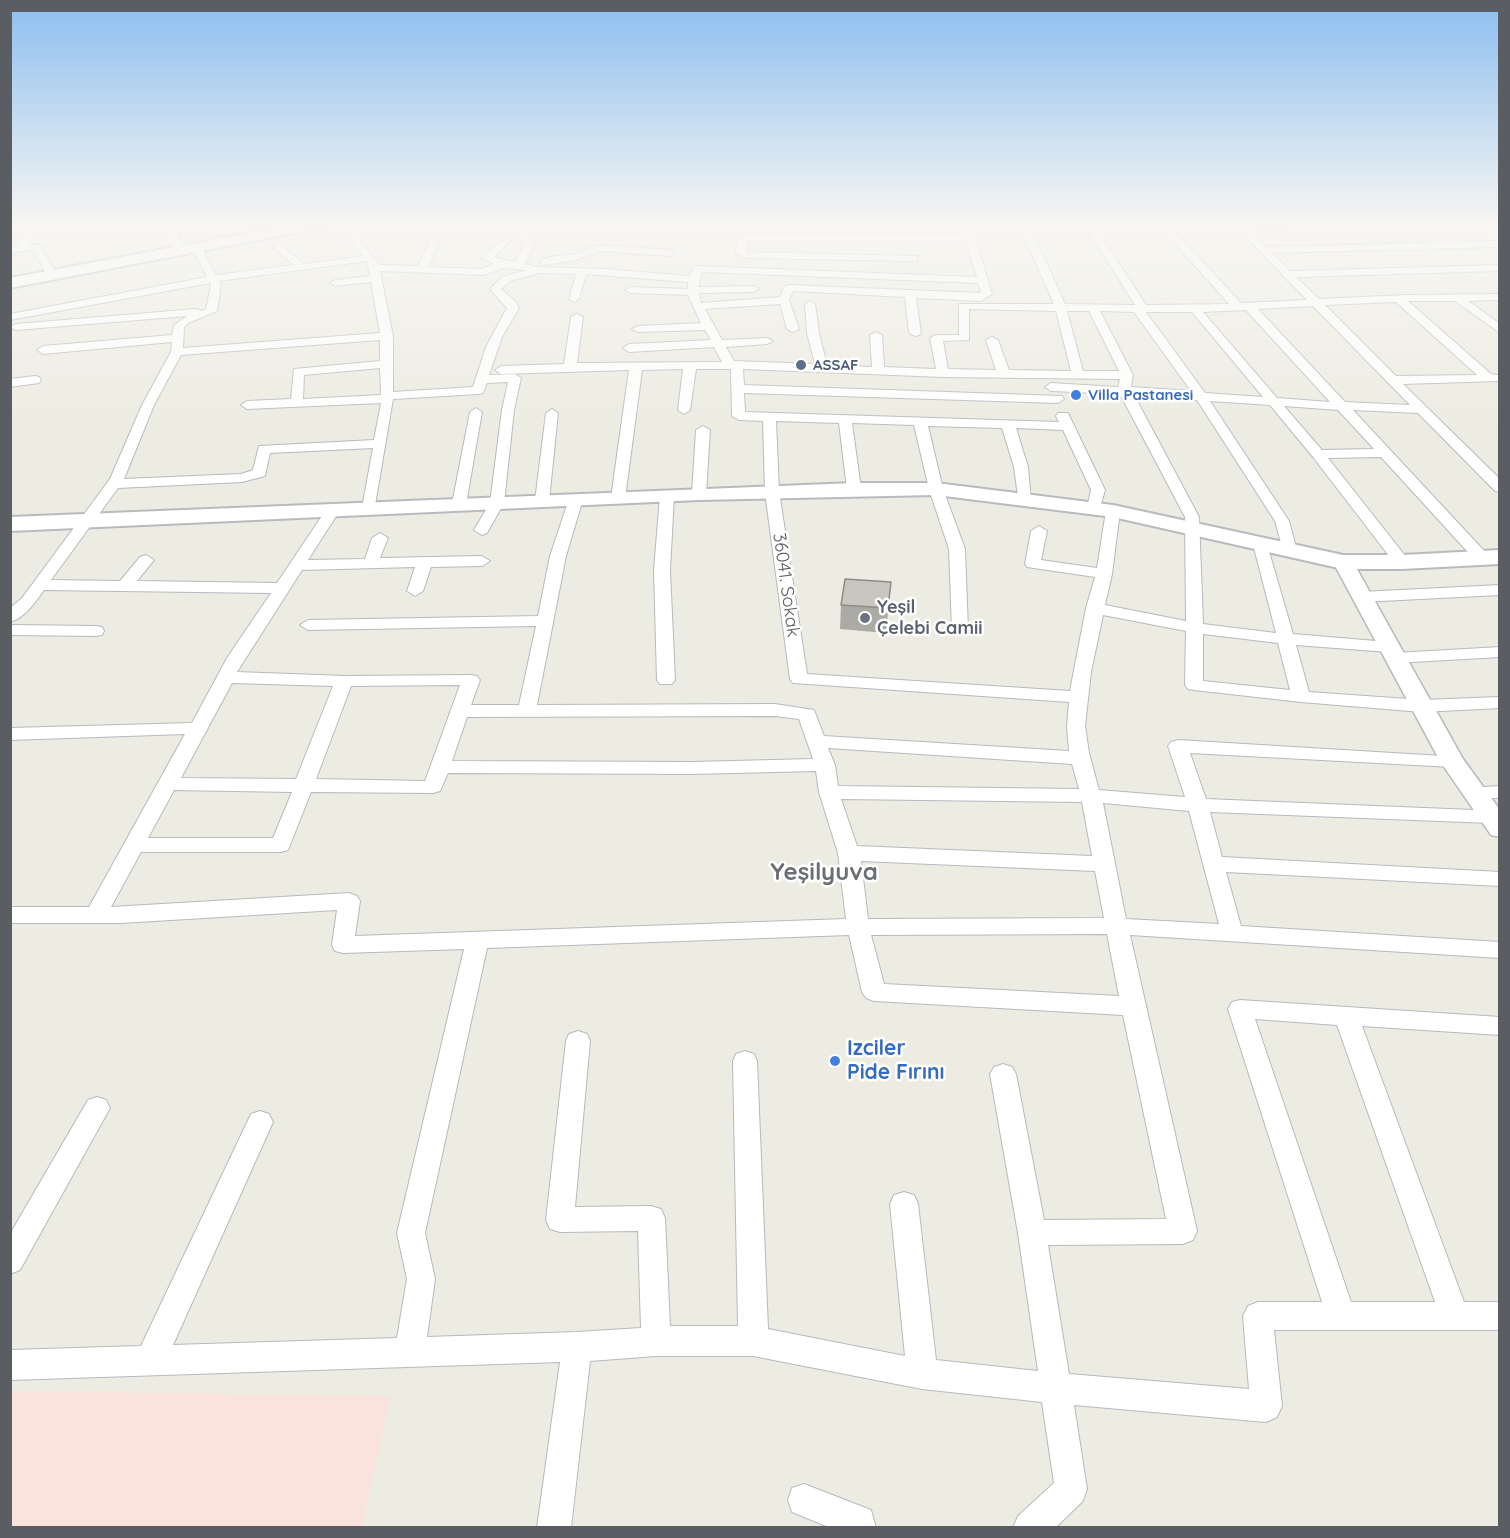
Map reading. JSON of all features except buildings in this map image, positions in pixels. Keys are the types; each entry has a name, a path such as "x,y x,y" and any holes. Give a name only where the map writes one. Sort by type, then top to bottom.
{"main road":[{"path":"10,524 699,494 936,489 1103,509 1343,562 1491,558"}],"street":[{"path":"10,316 126,295"},
{"path":"211,311 214,295"},
{"path":"369,508 387,398 387,336 379,295"},
{"path":"247,405 387,398 479,390 492,342 513,308 512,304 502,295"},
{"path":"574,299 575,295"},
{"path":"695,295 719,345 733,365 738,416 1067,426"},
{"path":"786,295 784,300 793,329"},
{"path":"906,295 981,298 986,295"},
{"path":"910,295 915,333"},
{"path":"1055,295 1061,308 1078,374"},
{"path":"1132,295 1282,521 1289,551"},
{"path":"1232,295 1491,558"},
{"path":"1308,295 1500,488"},
{"path":"943,373 936,338 965,338 963,306 1195,309 1399,298 1500,297"},
{"path":"1399,298 1494,378"},
{"path":"1458,298 1500,330"},
{"path":"699,306 784,300"},
{"path":"810,304 813,333 822,368"},
{"path":"1093,308 1126,382 1192,517 1196,628 1194,685 1302,697 1422,706 1500,702"},
{"path":"1195,309 1275,401 1402,562"},
{"path":"10,327 211,311"},
{"path":"10,617 28,601 114,484 148,405 177,352 178,327 184,321 211,311"},
{"path":"570,368 577,317"},
{"path":"638,329 710,326"},
{"path":"876,335 878,370"},
{"path":"177,352 387,336"},
{"path":"43,350 177,338"},
{"path":"992,340 1004,374"},
{"path":"629,348 767,341"},
{"path":"297,403 298,372 387,364"},
{"path":"482,374 570,368 733,365 1004,374 1046,380 1126,382"},
{"path":"618,498 636,366"},
{"path":"684,410 690,366"},
{"path":"482,374 515,378 508,410 496,503 482,530"},
{"path":"1046,380 1078,374 1200,395 1344,408 1421,409"},
{"path":"1394,380 1494,378"},
{"path":"10,383 35,380"},
{"path":"1032,1233 1183,1231 1115,926 1091,796 1079,758 1076,726 1094,608 1104,574 1103,509 1098,490 1067,426 1058,399 1046,380"},
{"path":"737,389 1058,399"},
{"path":"459,504 476,412"},
{"path":"543,501 552,413"},
{"name":"36041. Sokak","path":"769,417 772,492 799,679 1080,697"},
{"path":"846,418 854,489"},
{"path":"920,421 936,489 957,549 960,630"},
{"path":"1008,425 1021,467 1024,501"},
{"path":"699,494 703,430"},
{"path":"114,484 242,478 260,473 264,449 380,444"},
{"path":"1318,454 1386,453"},
{"path":"666,680 662,570 667,496"},
{"path":"527,711 558,556 576,499"},
{"path":"96,915 226,677 333,510"},
{"path":"1039,531 1033,564 1104,574"},
{"path":"370,564 380,538"},
{"path":"1261,544 1302,697"},
{"path":"125,586 146,560"},
{"path":"296,565 482,561"},
{"path":"415,591 425,562"},
{"path":"1343,562 1452,761 1495,823"},
{"path":"39,585 281,588"},
{"path":"1361,597 1500,590"},
{"path":"10,601 28,601"},
{"path":"1094,608 1196,628 1391,653 1500,652"},
{"path":"308,626 544,621"},
{"path":"10,630 96,631"},
{"path":"168,783 433,787 471,680 344,681 226,677"},
{"path":"134,845 281,845 344,681"},
{"path":"459,711 775,710 807,714 825,765 830,792 849,853 858,927 874,992 1134,1006"},
{"path":"10,734 198,728"},
{"path":"816,741 1079,758"},
{"path":"1232,933 1198,805 1178,746 1452,761"},
{"path":"439,767 693,768 825,765"},
{"path":"830,792 1091,796 1198,805 1495,823"},
{"path":"1476,793 1500,792"},
{"path":"849,853 1104,864"},
{"path":"1213,864 1500,879"},
{"path":"10,915 132,915 349,901 343,945 858,927 1115,926 1500,950"},
{"path":"410,1350 422,1279 411,1233 478,939"},
{"path":"1341,1315 1240,1009 1347,1018 1500,1026"},
{"path":"1347,1018 1455,1317"},
{"path":"578,1041 560,1220 651,1218 656,1341"},
{"path":"745,1061 753,1341"},
{"path":"1003,1074 1032,1233 1071,1489 1030,1527"},
{"path":"10,1261 97,1108"},
{"path":"150,1361 260,1122"},
{"path":"904,1204 922,1374"},
{"path":"10,1365 410,1350 437,1352 577,1347 656,1341 753,1341 922,1374 1266,1407 1258,1316 1500,1316"},
{"path":"554,1527 577,1347"},
{"path":"804,1500 859,1522 859,1527"}],"shaded area":[{"path":"11,1391 391,1396 362,1527 11,1528"}],"place":[{"name":"ASSAF","path":"801,365"},
{"name":"Villa Pastanesi","path":"1076,395"},
{"name":"Yeşil Çelebi Camii","path":"865,618"},
{"name":"Izciler Pide Fırını","path":"835,1061"}],"district":[{"name":"Yeşilyuva","path":"824,873"}]}
